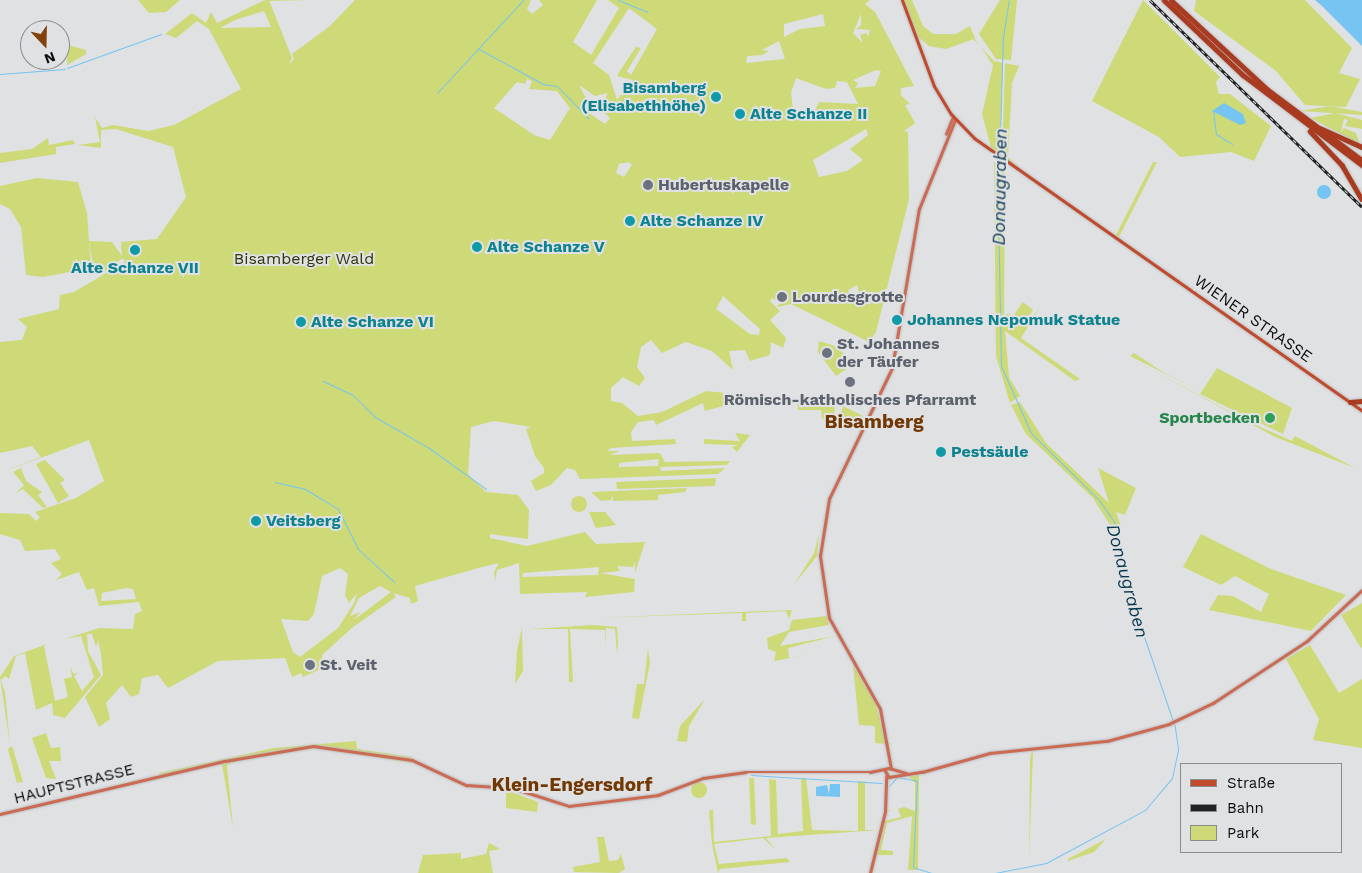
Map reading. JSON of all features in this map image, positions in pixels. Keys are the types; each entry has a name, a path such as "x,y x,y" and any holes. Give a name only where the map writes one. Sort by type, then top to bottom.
{"highway":[{"path":"1164,0 1231,65 1300,121 1362,165"},
{"path":"1171,0 1232,59 1312,124 1362,160"},
{"path":"1300,121 1338,160 1362,199"},
{"path":"1312,124 1362,147"},
{"path":"1350,402 1362,401"}],"main road":[{"name":"WIENER STRASSE","path":"902,0 928,74 954,118 996,157 1362,411"},
{"path":"870,873 892,769 879,706 830,621 820,566 828,502 896,354 899,312 910,277 919,209 954,118"},
{"path":"870,772 891,776 999,751 1112,741 1170,724 1304,643 1362,590"},
{"name":"HAUPTSTRASSE","path":"0,814 153,777 303,747 331,747 412,760 466,785 513,788 569,806 658,795 701,779 737,773 870,772"},
{"path":"887,786 885,770 888,754"},
{"path":"870,772 892,769 906,773"}],"green space":[{"path":"138,0 180,0 166,12 149,13"},
{"name":"Bisamberger Wald","path":"265,0 269,0 292,58 289,65 294,59 292,54 330,26 355,0 531,0 527,9 532,14 543,5 539,0 597,0 573,42 591,55 619,8 608,0 870,0 865,4 875,12 914,86 901,88 901,95 910,104 905,105 915,123 904,131 908,132 909,199 876,332 869,342 791,304 777,307 780,303 772,298 770,301 780,311 770,320 786,338 783,348 771,342 770,355 750,361 745,350 729,351 733,370 712,351 686,342 662,353 651,340 641,347 637,367 645,378 639,386 623,377 611,388 611,401 622,403 638,416 662,412 706,391 735,394 734,403 705,411 703,403 656,425 654,420 638,422 631,432 632,441 675,439 676,444 611,448 607,451 620,451 609,455 660,453 665,462 730,461 727,465 660,467 661,471 725,468 718,474 580,479 575,470 567,468 551,485 536,491 531,481 544,473 544,468 535,456 526,429 531,427 494,421 471,427 468,474 486,492 518,495 529,510 528,539 490,534 490,538 527,546 585,532 596,544 645,542 635,573 635,561 633,567 617,566 620,571 600,573 635,579 634,592 585,597 587,592 520,594 519,563 497,570 495,581 494,572 499,563 482,567 415,586 418,601 411,604 410,598 393,593 396,597 353,627 322,655 323,668 303,677 301,673 292,677 285,658 218,661 168,688 158,675 142,678 139,694 131,697 122,685 106,703 110,719 99,727 85,697 103,675 101,654 98,640 96,647 92,634 87,634 88,651 101,675 65,718 53,715 52,703 36,710 25,653 16,656 9,679 5,676 1,681 5,692 10,745 0,677 14,656 47,644 44,646 55,701 68,697 64,679 72,677 70,667 74,674 78,673 74,676 82,691 94,677 81,636 65,639 99,628 133,629 135,614 142,611 139,602 99,606 94,588 87,590 79,572 56,580 62,574 51,563 61,559 55,549 25,551 20,540 0,534 0,513 29,514 36,521 40,517 35,512 76,498 104,481 89,440 0,473 41,457 32,446 0,453 0,342 22,340 27,327 18,319 59,309 60,295 74,292 125,262 123,258 101,274 94,272 89,241 112,242 122,256 121,242 157,239 186,197 173,147 116,129 101,130 101,148 78,145 100,142 95,117 102,128 113,125 148,131 174,125 241,89 209,29 197,21 176,38 165,34 192,13 206,23 211,12 217,23","holes":["629,8 657,29 631,75 627,71 641,48 636,47 617,76 633,80 617,100 609,75 593,63","264,11 271,27 220,28 235,20","823,14 825,26 800,29 784,37 784,24","861,14 861,25 856,29 870,30 868,37 866,33 860,35 863,43 853,33","779,41 785,59 746,63 747,56 762,55 769,51 762,50","876,70 881,71 875,86 855,88 858,83 853,80","796,78 826,89 835,88 837,81 847,82 858,104 819,102 814,113 794,117 791,93","527,79 532,81 529,89 557,91 570,108 550,140 534,135 494,108 517,82 525,84","579,85 595,96 608,93 600,109 610,118 605,124 585,110 588,102","866,129 868,135 850,149 863,160 847,171 819,177 813,160","629,162 632,165 624,177 616,173 619,164","857,285 862,306 857,307 848,290","723,296 760,329 759,335 750,334 716,309","659,459 658,466 619,467 619,463","599,567 598,575 522,577 523,573","340,568 348,574 345,595 349,603 357,593 354,603 338,628 300,657 293,652 281,619 308,621 314,614 322,576","380,586 391,592 354,620 360,612 350,616 359,598","126,588 133,589 136,599 101,601 102,593"]},
{"path":"903,0 912,0 923,26 933,34 956,34 970,26 978,46 974,39 946,49 929,46 917,36"},
{"path":"1000,0 1017,0 1011,60 996,59 979,34"},
{"path":"1143,0 1220,77 1216,82 1219,94 1230,94 1271,126 1254,161 1231,152 1180,157 1159,137 1092,101"},
{"path":"1196,0 1305,0 1352,48 1339,73 1360,79 1346,107 1305,105 1276,71 1194,11"},
{"path":"70,46 86,50 86,54 70,63"},
{"path":"981,47 994,61 1003,63 999,157 992,151 982,114 993,65"},
{"path":"1005,63 1019,66 1012,83 1008,157 1030,178 1002,159"},
{"path":"1330,106 1362,112 1362,115 1300,111"},
{"path":"1335,113 1362,120 1362,129 1345,126 1348,120 1344,119 1341,132 1344,128 1356,133 1360,144 1311,118"},
{"path":"48,138 49,145 73,140 75,144 56,147 56,154 0,163 0,153 32,149"},
{"path":"994,162 1005,171 1004,321 1009,320 1006,314 1014,315 1023,302 1033,310 1025,321 1028,323 1041,306 1021,338 1080,379 1075,381 1005,331 1009,377 1020,396 1010,403 996,356"},
{"path":"1153,162 1157,162 1119,237 1116,235"},
{"path":"37,178 78,182 87,213 91,268 43,277 26,275 21,227 10,209 0,204 0,186"},
{"path":"819,341 835,346 855,363 836,376 818,352"},
{"path":"1134,353 1163,372 1200,391 1130,356"},
{"path":"1128,357 1251,423 1292,441 1295,436 1355,468 1275,437"},
{"path":"1217,368 1292,408 1283,434 1200,394"},
{"path":"797,399 835,404 834,420 822,419 821,410 798,410"},
{"path":"1020,402 1046,443 1109,503 1098,468 1136,488 1125,515 1116,512 1122,529 1112,528 1093,498 1026,434 1011,405"},
{"path":"843,406 865,417 859,429 839,421"},
{"path":"735,433 750,435 737,452 732,447 738,445 704,444 704,439 740,441"},
{"path":"45,460 65,480 60,483 69,496 58,503 36,464"},
{"path":"21,468 26,481 42,492 38,495 47,507 43,508 23,489 15,494 24,485 13,472"},
{"path":"716,478 715,486 617,489 616,482"},
{"path":"687,488 685,492 658,495 658,500 613,501 613,495 611,500 601,501 591,492"},
{"path":"579,496 587,504 579,512 571,504"},
{"path":"589,512 605,512 616,525 596,528"},
{"path":"819,533 817,556 793,586 814,553"},
{"path":"1201,534 1271,569 1346,595 1311,631 1209,610 1218,595 1233,596 1261,612 1269,594 1235,576 1221,585 1183,567"},
{"path":"1362,603 1362,647 1361,648 1341,615"},
{"path":"792,610 789,619 786,611 746,613 746,621 742,621 742,613 592,618"},
{"path":"827,616 829,625 789,632 780,646 835,636 788,648 789,658 818,653 774,661 776,652 768,649 767,638 789,630 792,620"},
{"path":"593,625 617,627 617,654 615,629 606,628 606,647 605,630 570,629 573,682 569,682 568,629 529,629"},
{"path":"522,627 523,671 515,684 517,651"},
{"path":"1310,645 1339,693 1362,679 1362,748 1313,740 1319,719 1286,659"},
{"path":"648,648 650,663 639,719 632,718 637,684 644,684"},
{"path":"853,665 876,704 886,744 875,743 875,726 859,725"},
{"path":"705,699 689,726 687,742 677,741 680,726"},
{"path":"46,733 51,748 60,747 61,761 49,761 56,779 46,778 32,738"},
{"path":"356,741 357,749 412,757 412,763 316,748 237,761 227,765 233,828 222,764 161,777 159,773 274,748"},
{"path":"12,746 23,782 17,783 8,749"},
{"path":"1031,753 1033,753 1029,860 1030,759"},
{"path":"919,775 918,870 908,870 912,816 887,823 881,850 893,851 893,855 876,855 886,811 893,809 887,812 885,821 901,817 898,809 904,807 915,811 915,783 908,776"},
{"path":"749,778 754,778 756,825 751,824"},
{"path":"806,778 812,830 858,831 858,781 865,782 865,830 879,830 766,838 776,850 763,838 714,844 719,864 787,858 790,862 720,869 718,873 712,844 709,811 713,809 714,842 771,836 769,779 776,780 778,834 803,831 801,779"},
{"path":"699,782 705,784 707,790 705,796 699,798 693,796 691,790 693,784"},
{"path":"506,790 538,802 537,812 506,808"},
{"path":"597,837 604,837 609,861 618,860 621,854 625,869 619,873 574,872 573,867 600,862"},
{"path":"1106,839 1094,852 1068,861 1068,859"},
{"path":"489,843 500,849 489,851 493,873 418,873 423,855 461,853 461,859 486,854"}],"water":[{"path":"1315,0 1362,0 1362,46 1321,5"},
{"path":"1224,103 1243,114 1246,123 1240,125 1212,111"},
{"path":"1321,185 1327,185 1331,192 1327,199 1321,199 1317,195 1317,189"},
{"path":"830,784 840,784 840,797 816,796 816,787 827,785 829,794"}],"waterway":[{"path":"437,93 523,0"},
{"path":"618,0 648,12"},
{"name":"Donaugraben","path":"995,873 1046,863 1145,810 1172,778 1178,749 1175,727 1136,613 1115,523 1099,500 1031,433 1001,366 998,203 1003,37 1009,0"},
{"path":"70,67 161,34"},
{"path":"479,49 543,84 557,86 588,118"},
{"path":"0,74 52,70"},
{"path":"1213,110 1216,134 1232,144"},
{"path":"323,381 353,395 375,417 429,448 486,489"},
{"path":"275,482 305,489 338,509 358,549 394,582"},
{"path":"751,775 882,783"},
{"path":"889,786 897,777 917,781 913,867 932,873"}],"railway":[{"path":"1150,0 1362,207"}],"place":[{"name":"Bisamberg (Elisabethhöhe)","path":"716,97"},
{"name":"Alte Schanze II","path":"740,114"},
{"name":"Hubertuskapelle","path":"648,185"},
{"name":"Alte Schanze IV","path":"630,221"},
{"name":"Alte Schanze V","path":"477,247"},
{"name":"Alte Schanze VII","path":"135,250"},
{"name":"Lourdesgrotte","path":"782,297"},
{"name":"Johannes Nepomuk Statue","path":"897,320"},
{"name":"Alte Schanze VI","path":"301,322"},
{"name":"St. Johannes der Täufer","path":"827,353"},
{"name":"Römisch-katholisches Pfarramt","path":"850,382"},
{"name":"Sportbecken","path":"1270,418"},
{"name":"Pestsäule","path":"941,452"},
{"name":"Veitsberg","path":"256,521"},
{"name":"St. Veit","path":"310,665"}],"district":[{"name":"Bisamberg","path":"874,422"},
{"name":"Klein-Engersdorf","path":"572,785"}]}
